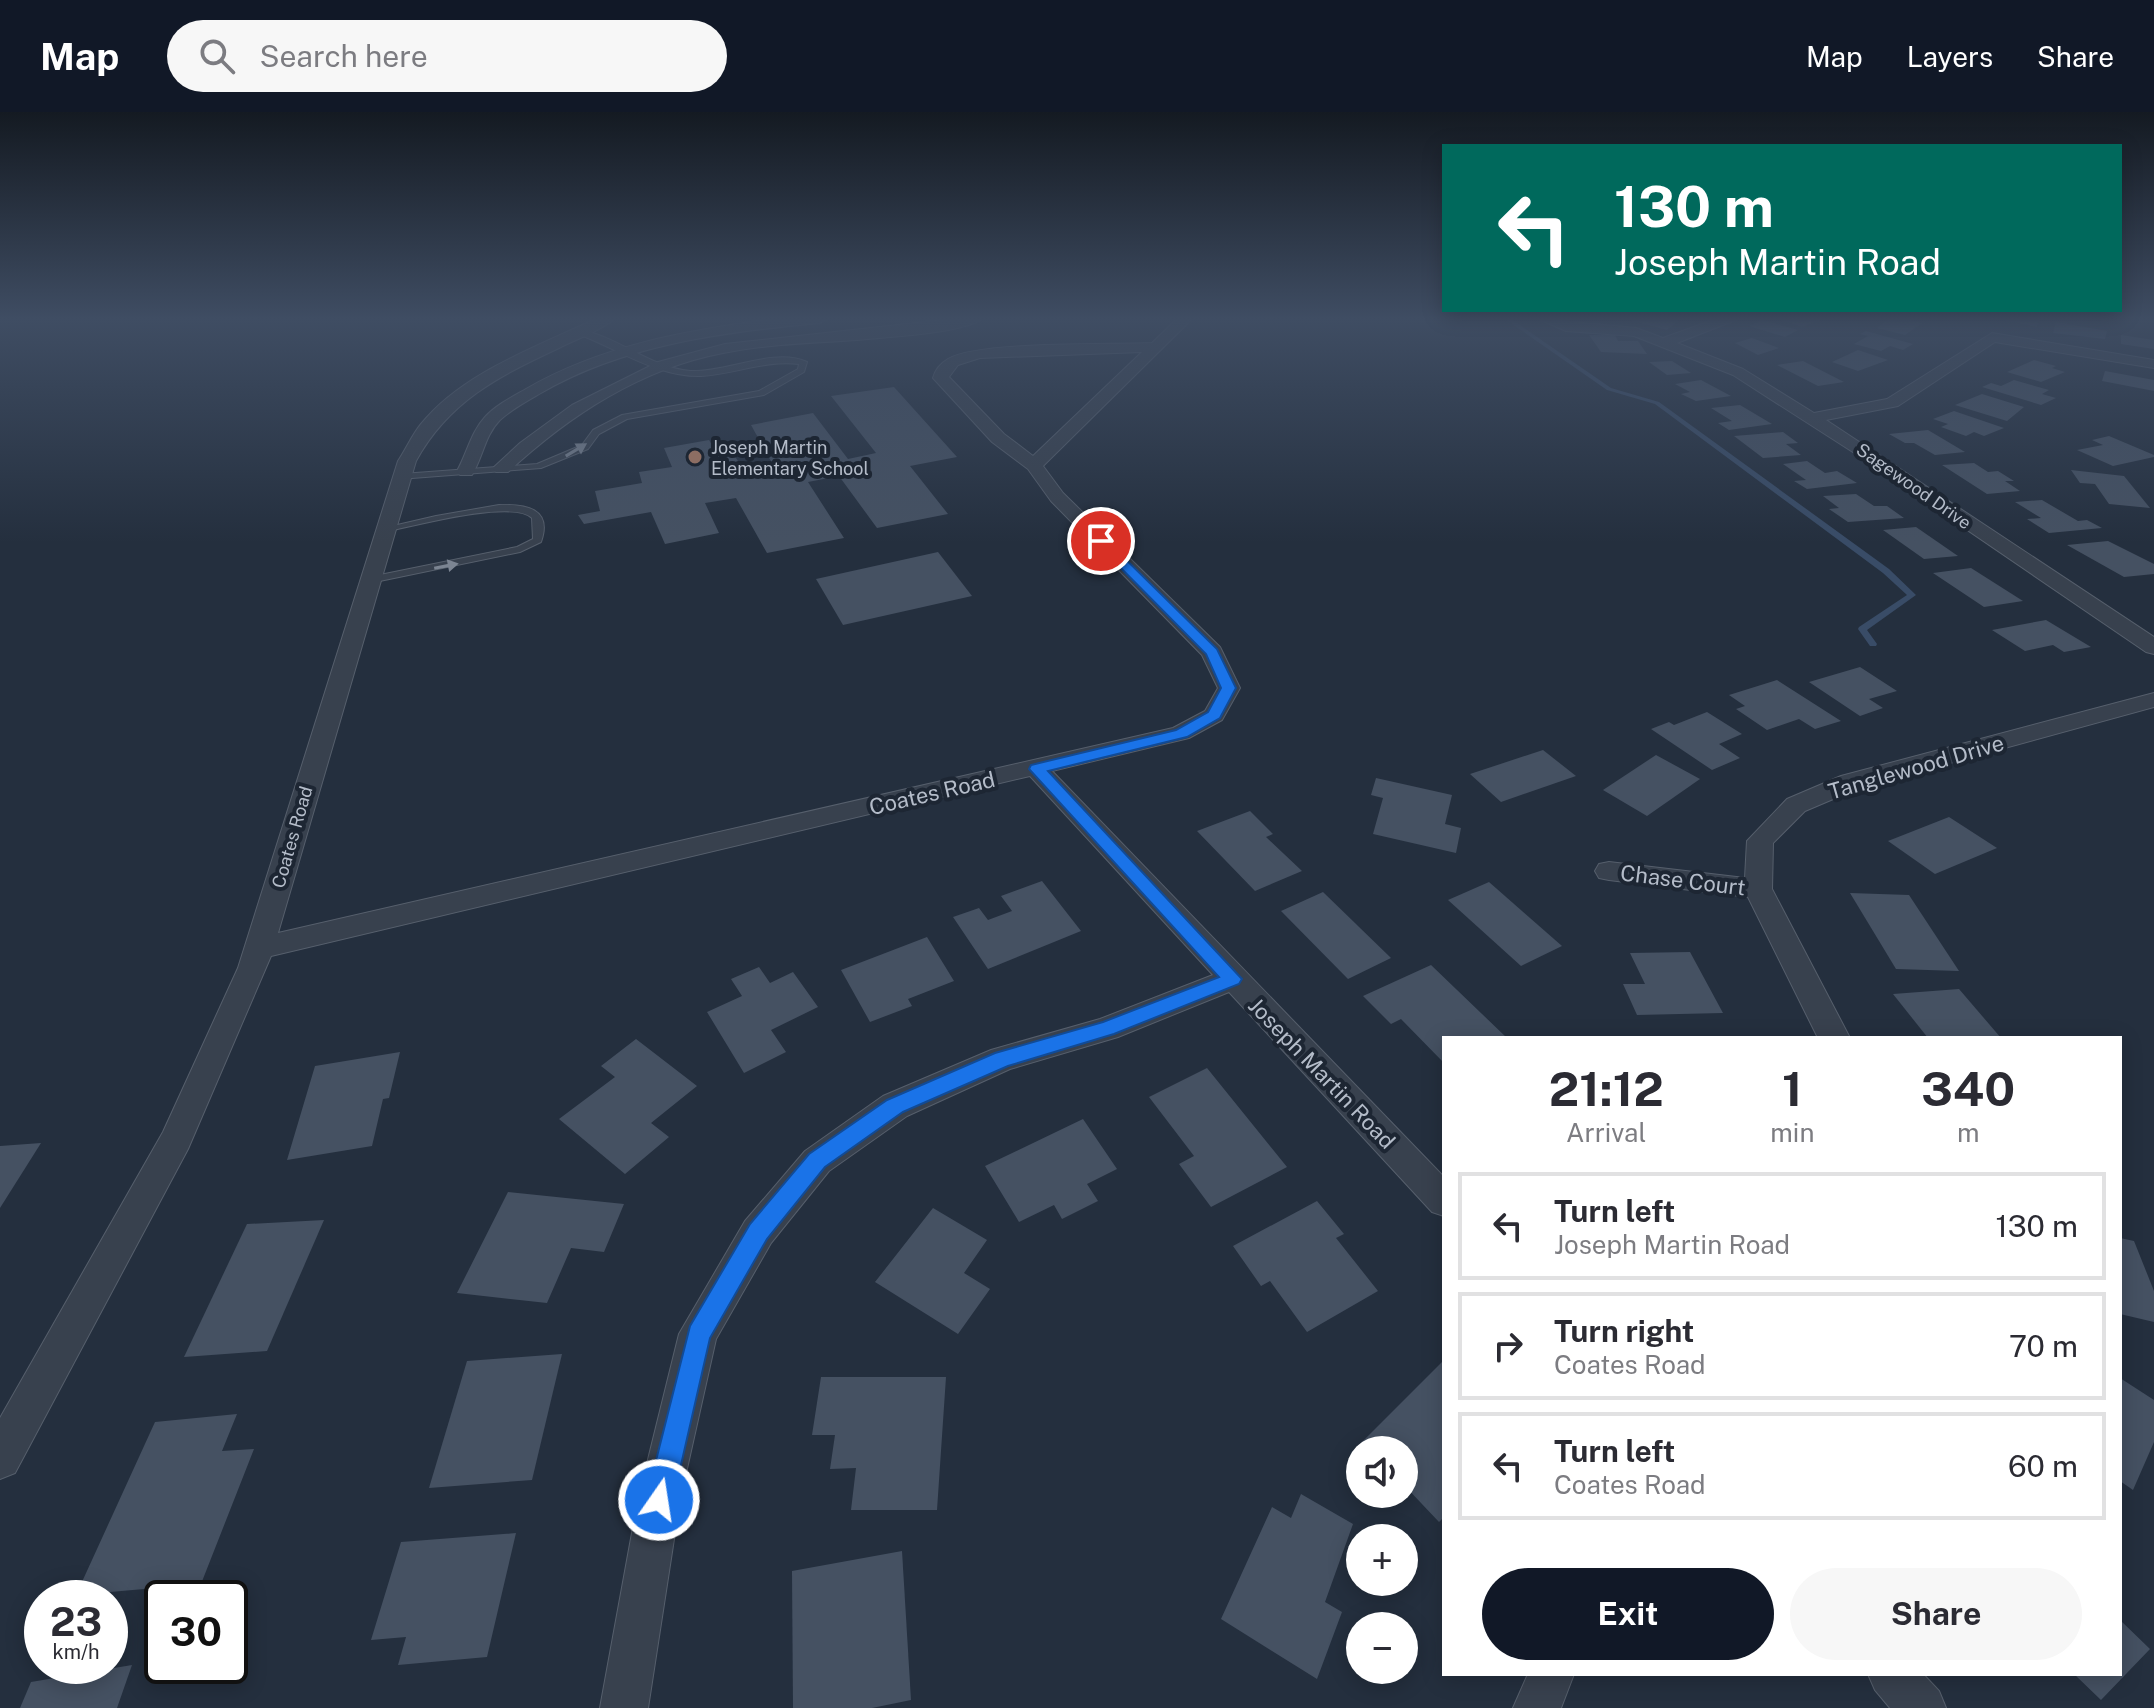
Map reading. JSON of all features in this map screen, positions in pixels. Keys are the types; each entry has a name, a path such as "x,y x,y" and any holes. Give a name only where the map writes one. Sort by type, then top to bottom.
{"street":[{"name":"Coates Road","path":"0,1458 176,1139 259,948 407,461 429,426 464,393"},
{"path":"466,471 473,459 473,446 494,416 528,393"},
{"path":"502,468 527,444 600,393"},
{"path":"956,393 998,438 1034,465 1109,393"},
{"name":"Sagewood Drive","path":"1773,393 2154,647"},
{"path":"1813,418 1892,403 1906,393"},
{"name":"Coates Road","path":"259,948 1037,769 1181,733 1214,715 1229,688 1212,652 1057,497 1034,465"},
{"name":"Tanglewood Drive","path":"1833,1036 1758,889 1760,841 1796,805 1850,782 2154,700"},
{"name":"Joseph Martin Road","path":"1037,769 1442,1199"},
{"name":"Chase Court","path":"1609,871 1758,889"},
{"path":"624,1708 659,1500 698,1334 758,1232 817,1161 895,1106 1002,1059 1107,1029 1232,979"},
{"path":"1537,1708 1550,1676"},
{"path":"1893,1676 1922,1708"}],"lane":[{"path":"402,477 538,466 585,447 596,432 625,417 758,393"},
{"path":"370,580 520,549 538,540 540,528 537,517 527,509 506,507 385,529"}],"building":[{"path":"900,393 957,457 910,466 948,514 877,528 839,476 808,482 844,538 767,553 736,498 705,503 719,533 665,544 651,512 584,524 578,515 600,511 595,491 642,483 639,472 672,467 664,448 709,440 712,445 726,442 748,477 777,472 751,425 813,413 848,459 876,453 831,396"},
{"path":"1726,393 1731,396 1696,401 1681,394"},
{"path":"2003,393 2043,393 2056,398 2041,405"},
{"path":"1982,394 2024,407 2007,421 1955,405"},
{"path":"1740,405 1772,424 1729,430 1718,423 1732,421 1711,408"},
{"path":"1954,411 2004,428 1984,436 1974,432 1966,436 1941,427 1948,424 1933,419"},
{"path":"1928,430 1965,452 1935,455 1889,434"},
{"path":"1783,432 1798,443 1786,444 1801,455 1763,458 1734,436"},
{"path":"2109,436 2154,457 2113,466 2077,450 2103,445 2092,440"},
{"path":"1807,461 1825,473 1837,471 1857,483 1807,489 1794,481 1806,480 1783,464"},
{"path":"1974,463 1988,472 1998,471 2014,481 2005,481 2020,491 1987,494 1942,465"},
{"path":"2071,470 2124,476 2150,508 2109,504 2095,484 2080,483"},
{"path":"1856,494 1874,506 1887,506 1904,518 1848,522 1829,509 1839,508 1823,496"},
{"path":"2042,500 2078,521 2087,520 2102,528 2049,533 2027,519 2041,518 2015,502"},
{"path":"1916,527 1958,556 1924,559 1883,530"},
{"path":"2108,541 2154,564 2154,574 2124,577 2067,545"},
{"path":"938,552 972,596 843,625 816,579"},
{"path":"1971,568 2023,601 1984,607 1933,573"},
{"path":"2046,620 2091,647 2064,652 2053,645 2025,651 1992,630"},
{"path":"1860,667 1897,691 1869,699 1883,708 1860,716 1809,682"},
{"path":"1777,680 1841,721 1815,729 1799,719 1767,730 1736,709 1745,706 1729,695"},
{"path":"1707,712 1742,734 1719,744 1740,758 1712,770 1651,729 1669,722 1674,725"},
{"path":"1543,750 1576,776 1501,802 1470,774"},
{"path":"1656,755 1700,779 1647,816 1603,790"},
{"path":"1376,778 1452,795 1445,824 1461,828 1456,853 1373,834 1383,798 1371,795"},
{"path":"1250,811 1273,834 1266,837 1302,871 1255,891 1197,831"},
{"path":"1949,817 1997,848 1935,874 1888,841"},
{"path":"1042,881 1081,931 988,969 953,917 979,908 988,920 1012,911 1001,896"},
{"path":"1489,882 1562,946 1521,966 1448,900"},
{"path":"1323,892 1391,958 1348,979 1281,911"},
{"path":"1850,893 1909,895 1959,971 1896,969"},
{"path":"927,937 954,981 908,999 912,1006 870,1022 841,970"},
{"path":"1690,952 1723,1013 1637,1015 1623,984 1645,984 1630,953"},
{"path":"1431,965 1505,1036 1442,1036 1442,1061 1401,1019 1391,1024 1363,996"},
{"path":"759,967 770,983 793,972 818,1007 771,1030 786,1052 744,1073 707,1012 742,996 731,979"},
{"path":"1959,989 1999,1036 1926,1036 1893,994"},
{"path":"636,1039 697,1086 651,1123 669,1137 625,1174 559,1119 615,1077 601,1066"},
{"path":"400,1052 389,1098 383,1099 372,1146 287,1160 315,1066"},
{"path":"1207,1068 1287,1167 1211,1207 1179,1164 1194,1156 1149,1097"},
{"path":"1083,1119 1117,1169 1087,1184 1098,1201 1062,1219 1054,1205 1019,1222 985,1166"},
{"path":"41,1143 0,1208 0,1146"},
{"path":"508,1192 624,1204 604,1252 571,1248 547,1303 457,1293"},
{"path":"1317,1201 1344,1234 1336,1238 1378,1291 1307,1332 1270,1281 1261,1286 1233,1246"},
{"path":"933,1208 987,1240 964,1273 990,1289 958,1334 875,1282"},
{"path":"324,1220 267,1351 184,1357 247,1224"},
{"path":"2122,1238 2134,1241 2154,1291 2154,1322 2122,1314"},
{"path":"562,1354 532,1480 429,1488 467,1361"},
{"path":"1442,1362 1442,1519 1439,1522 1418,1500 1418,1436 1368,1436"},
{"path":"821,1377 946,1377 937,1510 851,1510 856,1468 830,1469 835,1435 812,1435"},
{"path":"2122,1379 2154,1400 2154,1442 2133,1490 2122,1482"},
{"path":"237,1414 222,1451 254,1449 203,1580 144,1580 144,1589 128,1590 128,1580 83,1580 155,1422"},
{"path":"1301,1494 1353,1524 1346,1524 1346,1544 1325,1602 1342,1612 1317,1679 1221,1619 1272,1507 1291,1518"},
{"path":"516,1533 487,1657 398,1665 406,1637 371,1640 401,1542"},
{"path":"902,1551 911,1700 872,1708 793,1708 792,1571"},
{"path":"2122,1622 2150,1649 2101,1700 2076,1676 2122,1676"},
{"path":"30,1684 125,1684 117,1708 20,1708"}],"waterway":[{"path":"1624,393 1657,403 1886,571 1912,595 1862,629 1873,644"}],"place":[{"name":"Joseph Martin Elementary School","path":"695,457"}],"route":[{"path":"659,1500 698,1334 758,1232 817,1161 895,1106 1002,1059 1107,1029 1232,979 1037,769 1181,733 1214,715 1229,688 1212,652 1101,541"}]}
